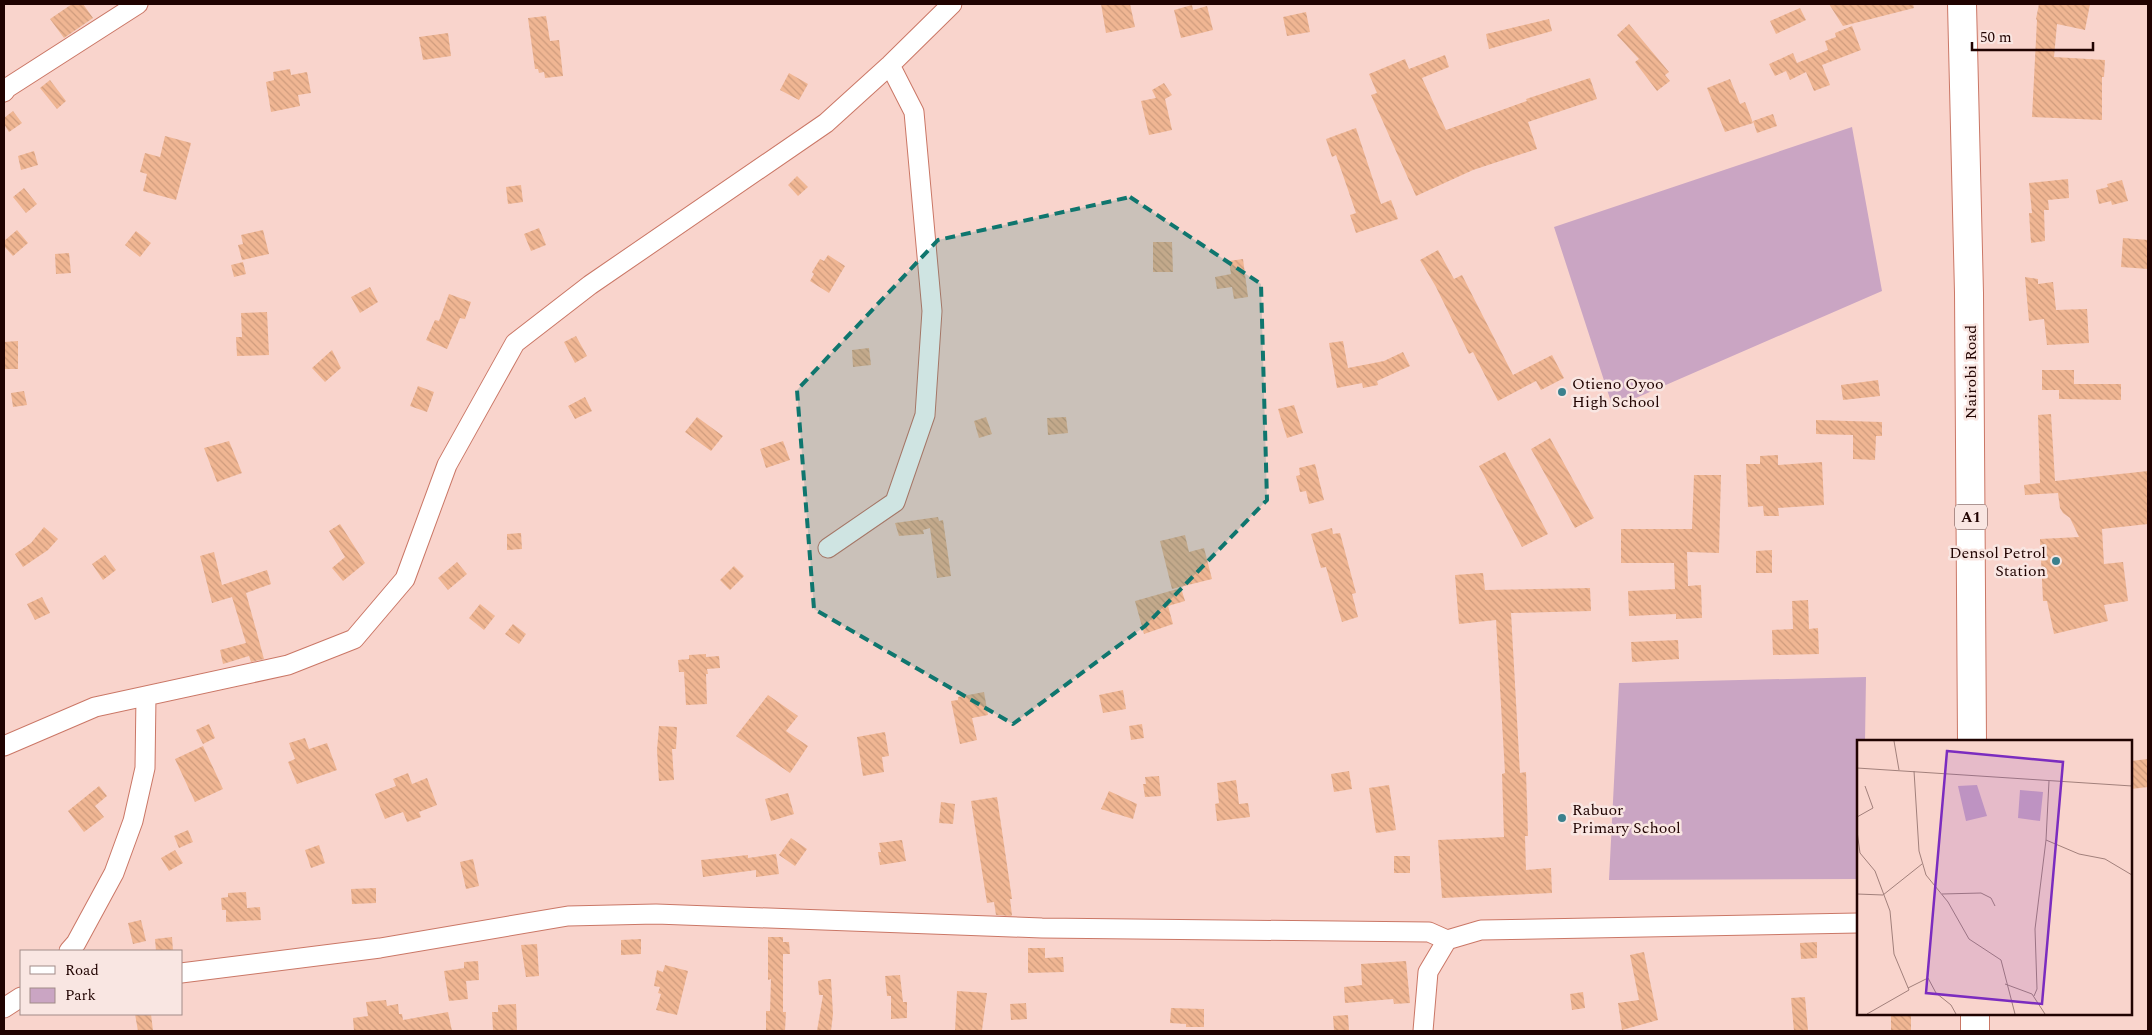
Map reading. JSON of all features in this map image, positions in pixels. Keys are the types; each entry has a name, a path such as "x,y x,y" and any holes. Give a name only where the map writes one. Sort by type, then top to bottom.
{"highway":[{"name":"Nairobi Road","path":"1962,4 1969,293 1972,740"},
{"path":"1975,1015 1976,1031"}],"street":[{"path":"4,92 7,88 138,4"},
{"path":"4,746 95,707 288,665 354,639 404,579 447,465 515,343 590,285 826,123 890,65 952,4"},
{"path":"828,548 895,502 925,415 932,311 914,112 890,65"},
{"path":"69,950 76,943 114,873 133,821 145,768 146,696"},
{"path":"182,973 380,948 568,916 656,914 1042,928 1429,932 1447,940 1481,930 1857,923"},
{"path":"1423,1031 1428,972 1447,940"},
{"path":"4,1008 20,998"}],"highlighted area":[{"path":"1130,197 1261,284 1267,500 1145,626 1013,724 814,609 797,390 938,240"}],"green space":[{"path":"1852,127 1882,291 1613,408 1554,227"},
{"path":"1866,677 1865,740 1857,740 1857,879 1609,880 1619,683"}],"building":[{"path":"72,4 83,4 93,18 64,38 50,19"},
{"path":"1101,4 1130,4 1135,27 1106,33"},
{"path":"1829,4 1913,4 1914,8 1843,26"},
{"path":"2039,4 2090,4 2085,30 2057,24 2054,57 2105,60 2104,77 2102,77 2102,120 2032,117 2036,19"},
{"path":"1192,5 1193,10 1207,6 1213,30 1181,38 1174,10"},
{"path":"1800,8 1806,20 1776,34 1770,21"},
{"path":"1306,12 1310,32 1287,36 1283,17"},
{"path":"546,16 550,41 559,40 563,76 545,78 544,72 539,73 538,69 535,69 528,18"},
{"path":"1549,19 1552,31 1489,49 1486,34"},
{"path":"1629,24 1669,72 1665,75 1670,81 1657,91 1635,62 1639,59 1617,35"},
{"path":"1852,26 1861,50 1822,65 1830,85 1814,91 1806,72 1790,80 1786,71 1775,76 1769,64 1793,53 1797,63 1828,50 1825,41 1836,37 1835,33"},
{"path":"448,33 451,56 423,60 419,37"},
{"path":"1445,55 1449,67 1422,78 1446,130 1527,101 1526,99 1590,78 1597,99 1528,122 1537,149 1473,170 1416,196 1371,95 1377,93 1369,74 1405,59 1409,69"},
{"path":"290,69 291,75 307,72 311,93 298,95 300,106 271,112 266,82 274,80 273,72"},
{"path":"789,73 808,84 799,100 780,90"},
{"path":"1730,79 1740,104 1745,102 1753,123 1725,132 1707,88"},
{"path":"50,80 66,101 57,109 40,88"},
{"path":"1164,83 1172,95 1165,99 1172,130 1149,135 1141,101 1156,98 1152,90"},
{"path":"13,111 22,123 9,132 4,124 4,118"},
{"path":"1773,114 1777,126 1757,133 1753,121"},
{"path":"1356,128 1381,204 1391,200 1398,219 1356,233 1350,215 1356,213 1336,155 1332,157 1326,139"},
{"path":"165,136 191,143 176,200 143,191 147,174 140,172 145,153 160,157"},
{"path":"34,151 38,165 21,170 18,156"},
{"path":"797,176 808,187 798,196 788,185"},
{"path":"2068,179 2069,198 2048,200 2049,210 2044,210 2045,241 2031,243 2029,213 2032,213 2029,183"},
{"path":"2122,180 2128,201 2112,205 2111,201 2099,204 2096,190 2108,187 2107,184"},
{"path":"521,185 523,202 508,204 506,187"},
{"path":"24,188 37,204 26,213 13,197"},
{"path":"539,228 546,245 531,251 524,234"},
{"path":"17,230 28,243 13,256 4,246 4,241"},
{"path":"263,230 269,254 242,260 238,245 243,244 241,235"},
{"path":"136,231 151,243 140,257 125,245"},
{"path":"2123,238 2148,240 2148,269 2121,267"},
{"path":"1153,242 1172,242 1173,272 1153,272"},
{"path":"1438,250 1454,279 1462,275 1513,375 1552,355 1564,378 1541,390 1536,381 1498,401 1473,352 1469,354 1436,287 1420,260"},
{"path":"69,253 71,273 56,274 55,254"},
{"path":"828,255 845,266 829,293 810,281 814,274 812,272 820,259 824,261"},
{"path":"1243,259 1248,297 1234,299 1232,287 1217,289 1215,277 1231,274 1229,261"},
{"path":"243,262 246,274 234,277 231,265"},
{"path":"2025,277 2038,279 2038,284 2053,282 2056,310 2087,309 2089,343 2047,345 2044,319 2029,321"},
{"path":"370,287 378,302 360,313 351,297"},
{"path":"449,294 471,302 465,319 460,318 447,349 426,340 435,320 439,321"},
{"path":"267,312 269,355 237,356 236,337 242,337 241,313"},
{"path":"576,336 587,356 575,363 564,342"},
{"path":"18,341 18,369 4,369 4,342"},
{"path":"1343,341 1348,368 1384,361 1403,352 1410,366 1377,381 1378,385 1363,388 1362,383 1337,388 1329,343"},
{"path":"869,348 871,365 853,367 852,350"},
{"path":"332,350 341,368 325,382 312,368"},
{"path":"2042,370 2074,370 2074,384 2121,384 2121,400 2059,399 2059,390 2042,390"},
{"path":"1878,380 1880,396 1843,400 1841,385"},
{"path":"418,386 434,392 427,412 410,406"},
{"path":"24,391 27,405 13,407 11,393"},
{"path":"585,397 592,411 575,419 568,406"},
{"path":"1294,405 1303,433 1287,438 1278,409"},
{"path":"2051,414 2055,481 2148,471 2148,524 2102,529 2104,564 2123,562 2128,601 2104,605 2108,621 2054,634 2047,601 2043,601 2040,539 2079,537 2070,518 2060,508 2058,493 2025,495 2024,485 2040,483 2038,415"},
{"path":"697,417 723,436 711,451 685,432"},
{"path":"986,417 992,434 979,438 974,421"},
{"path":"1066,417 1068,433 1048,435 1047,418"},
{"path":"1816,420 1882,422 1882,436 1876,436 1875,460 1853,459 1853,435 1816,434"},
{"path":"1550,438 1594,518 1575,528 1531,449"},
{"path":"229,441 242,473 217,482 204,448"},
{"path":"783,441 790,460 766,468 760,449"},
{"path":"1505,452 1548,534 1522,547 1479,466"},
{"path":"1778,455 1778,465 1822,462 1824,505 1778,508 1779,516 1764,516 1763,506 1748,507 1746,464 1760,464 1760,456"},
{"path":"1315,464 1324,500 1309,504 1306,491 1300,492 1296,476 1300,475 1299,468"},
{"path":"1694,475 1721,475 1719,553 1687,552 1688,586 1701,585 1702,618 1676,619 1676,614 1629,616 1628,591 1675,589 1674,563 1621,563 1621,529 1692,529"},
{"path":"938,517 939,521 943,520 951,576 937,578 930,528 923,530 924,534 899,536 895,523"},
{"path":"340,524 365,563 343,581 332,568 345,557 329,531"},
{"path":"44,527 58,539 48,550 23,567 15,554 31,543"},
{"path":"1332,528 1333,534 1340,533 1356,593 1352,594 1358,617 1342,622 1326,567 1321,568 1311,534"},
{"path":"521,533 522,549 507,550 507,534"},
{"path":"1185,535 1189,552 1204,548 1212,579 1172,589 1160,541"},
{"path":"1772,550 1772,573 1756,573 1756,551"},
{"path":"214,552 222,585 267,570 271,584 246,593 264,659 251,662 249,656 223,664 220,650 246,643 232,597 212,603 200,556"},
{"path":"105,555 116,570 103,580 92,564"},
{"path":"457,562 467,574 448,590 438,578"},
{"path":"734,566 744,576 730,590 720,580"},
{"path":"1483,573 1485,590 1590,588 1591,611 1511,613 1520,773 1526,772 1528,836 1525,836 1526,870 1551,868 1552,893 1442,898 1438,840 1504,837 1502,774 1505,773 1496,620 1459,624 1455,575"},
{"path":"1181,588 1185,601 1168,606 1173,624 1144,634 1135,601"},
{"path":"42,597 50,613 35,620 27,604"},
{"path":"1808,600 1809,629 1818,628 1819,654 1773,655 1772,630 1793,629 1792,601"},
{"path":"480,604 495,616 484,630 469,618"},
{"path":"513,624 526,634 519,644 505,634"},
{"path":"1678,640 1679,659 1632,662 1631,642"},
{"path":"706,654 706,657 719,656 720,668 707,669 707,704 686,705 684,672 679,672 678,660 689,659 689,655"},
{"path":"1123,690 1126,709 1103,713 1099,695"},
{"path":"984,692 988,715 972,718 977,740 960,744 951,701 958,700 958,697"},
{"path":"768,695 798,716 786,731 808,746 790,773 736,736"},
{"path":"209,724 215,738 203,744 196,730"},
{"path":"1142,724 1144,738 1131,740 1129,726"},
{"path":"659,726 677,727 676,749 672,749 674,780 659,781 657,750"},
{"path":"885,732 889,756 882,757 884,772 863,776 857,737"},
{"path":"305,738 309,749 327,743 337,770 297,784 288,762 295,759 289,743"},
{"path":"203,746 223,789 195,802 175,759"},
{"path":"2148,759 2148,787 2132,789 2132,761"},
{"path":"1349,771 1352,789 1334,792 1331,774"},
{"path":"408,773 412,784 427,778 437,805 419,812 421,817 407,822 403,812 385,819 375,794 396,786 393,779"},
{"path":"1159,776 1161,796 1145,797 1143,784 1146,784 1145,777"},
{"path":"1236,780 1239,804 1248,803 1250,817 1217,821 1215,804 1219,803 1217,783"},
{"path":"1389,785 1396,830 1376,833 1369,788"},
{"path":"99,786 107,796 95,806 104,817 84,832 68,811"},
{"path":"1109,791 1137,804 1133,819 1101,809"},
{"path":"788,793 794,814 771,821 765,799"},
{"path":"997,797 1012,899 1010,899 1011,916 996,915 994,902 987,903 971,801"},
{"path":"941,802 955,804 953,824 939,823"},
{"path":"188,830 193,842 179,848 174,836"},
{"path":"791,838 807,849 795,866 779,855"},
{"path":"902,840 906,861 880,865 878,852 881,852 879,843"},
{"path":"319,845 325,863 311,868 305,850"},
{"path":"175,850 183,863 169,871 161,858"},
{"path":"776,854 779,874 756,877 756,870 703,877 701,860 748,855 748,858"},
{"path":"1394,856 1410,856 1410,873 1394,873"},
{"path":"473,859 479,886 466,889 460,862"},
{"path":"376,888 376,903 352,904 351,889"},
{"path":"246,892 247,908 260,907 261,920 226,922 226,910 222,910 221,898 228,897 228,893"},
{"path":"141,920 146,941 133,944 128,923"},
{"path":"172,937 173,950 156,950 155,939"},
{"path":"768,937 783,937 783,942 789,942 790,954 783,954 783,1012 786,1012 785,1031 766,1031 766,1011 770,1011 771,979 768,980"},
{"path":"641,939 641,954 621,955 621,940"},
{"path":"1817,942 1817,958 1801,959 1800,943"},
{"path":"537,944 539,976 526,977 521,945"},
{"path":"1028,948 1045,948 1045,958 1063,957 1064,972 1028,973"},
{"path":"1644,952 1658,1020 1622,1030 1618,1003 1639,1000 1630,955"},
{"path":"478,961 479,980 466,981 468,999 449,1001 444,971 464,968 464,962"},
{"path":"1406,961 1410,1003 1394,1004 1393,999 1345,1003 1344,987 1362,985 1361,964"},
{"path":"665,965 688,971 677,1015 656,1010 661,994 658,993 660,987 654,986 657,970 663,972"},
{"path":"900,975 903,1002 907,1002 907,1018 891,1019 891,996 887,996 885,976"},
{"path":"831,979 833,1014 831,1031 817,1031 823,995 819,995 818,981"},
{"path":"957,991 987,993 982,1030 955,1031"},
{"path":"1583,992 1585,1008 1572,1010 1570,994"},
{"path":"1805,997 1808,1031 1794,1031 1791,998"},
{"path":"386,1000 387,1006 398,1004 399,1014 402,1014 403,1020 448,1012 452,1031 354,1031 353,1018 368,1016 366,1002"},
{"path":"1026,1003 1027,1019 1011,1020 1010,1004"},
{"path":"516,1004 517,1031 493,1031 492,1012 498,1012 498,1005"},
{"path":"1171,1008 1204,1009 1204,1027 1186,1027 1186,1024 1170,1023"},
{"path":"135,1015 151,1015 153,1031 138,1031"},
{"path":"1348,1015 1349,1031 1334,1031 1333,1016"},
{"path":"1891,1015 1911,1015 1911,1031 1891,1031"}],"place":[{"name":"Otieno Oyoo High School","path":"1562,392"},
{"name":"Densol Petrol Station","path":"2056,561"},
{"name":"Rabuor Primary School","path":"1562,818"}]}
